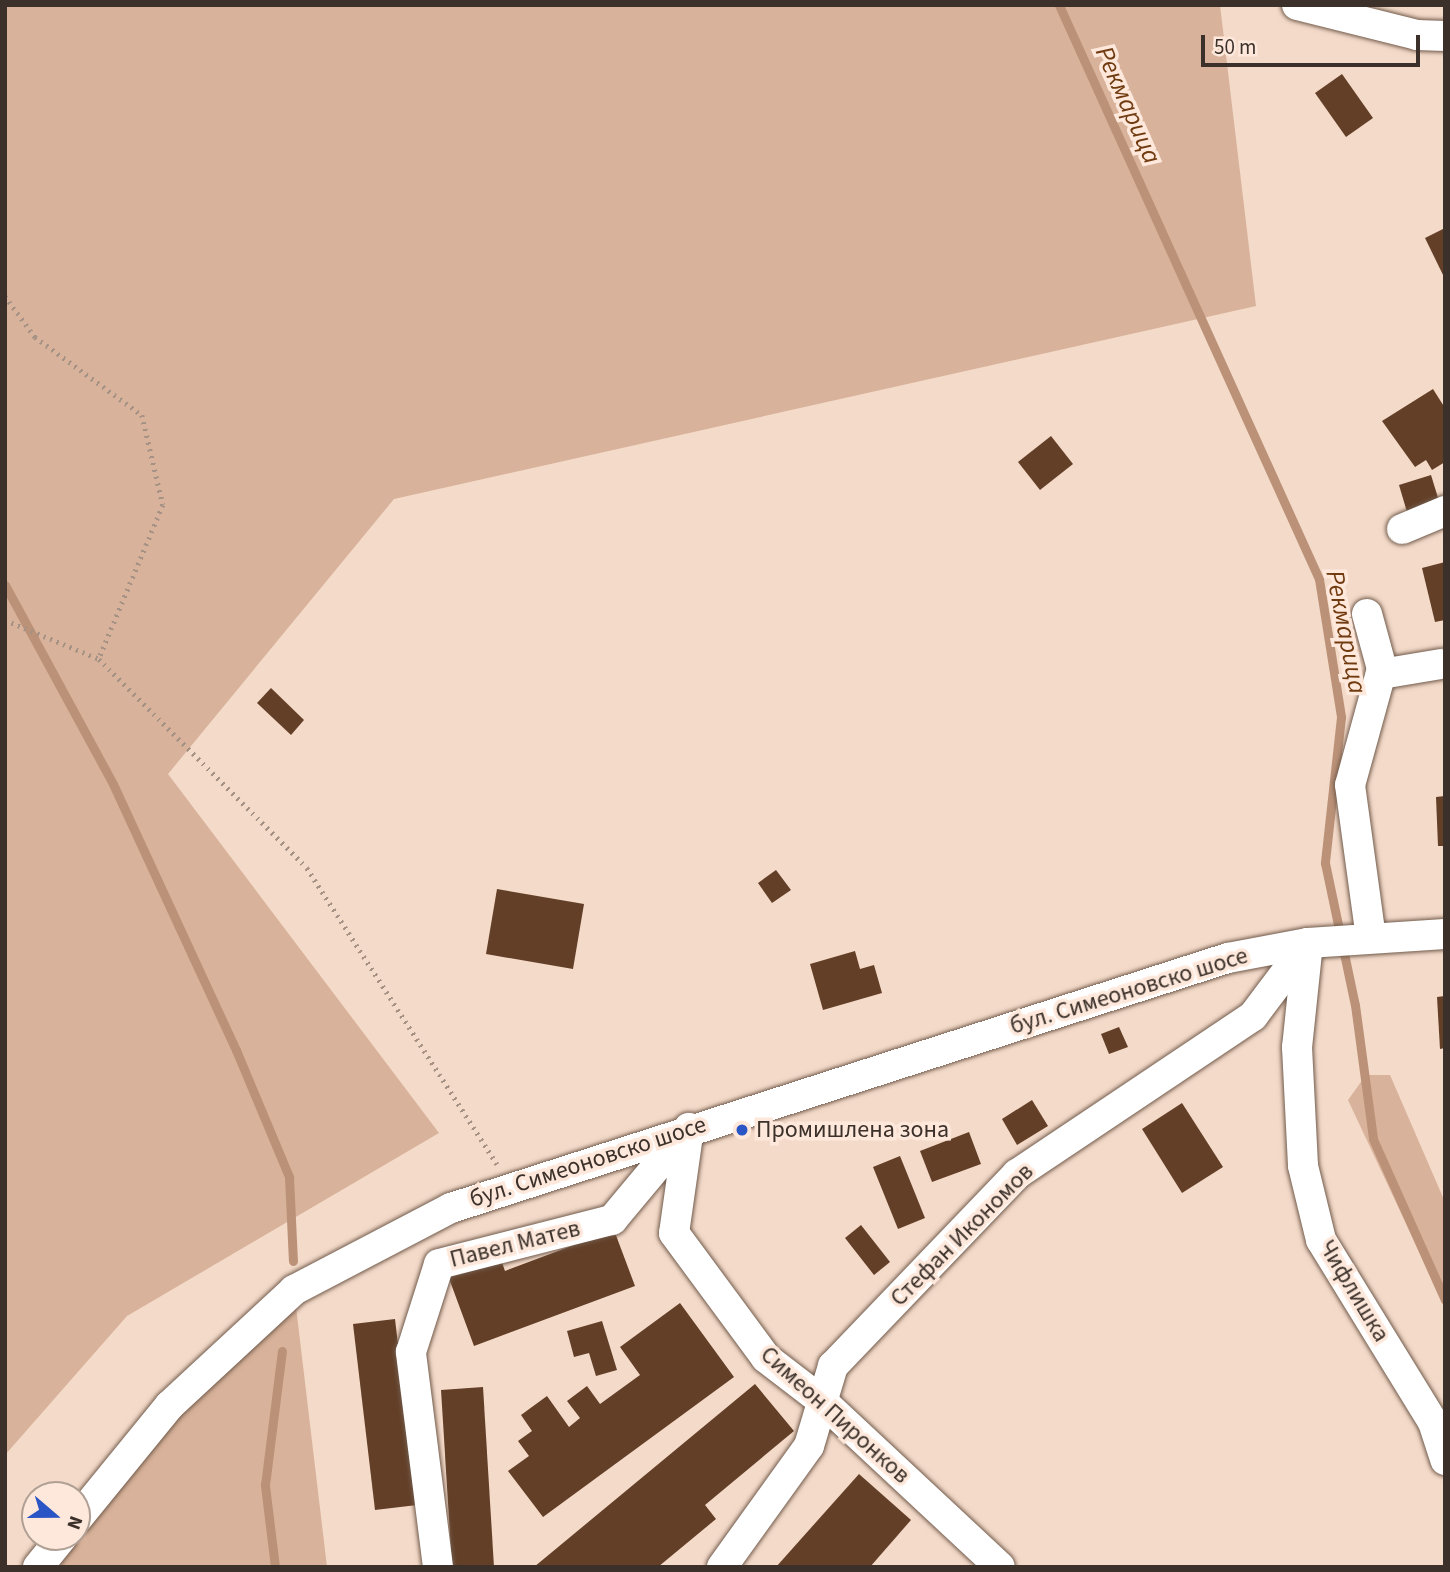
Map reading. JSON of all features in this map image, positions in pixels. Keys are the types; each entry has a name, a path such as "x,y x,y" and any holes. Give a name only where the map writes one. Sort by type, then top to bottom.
{"street":[{"path":"1297,5 1418,35 1445,36"},
{"path":"1402,529 1445,511"},
{"path":"1366,939 1350,785 1359,739 1381,674 1367,614"},
{"path":"1381,674 1441,664"},
{"name":"бул. Симеоновско шосе","path":"91,1502 170,1405 295,1290 451,1208 689,1128 1228,958 1315,942 1445,934"},
{"name":"Стефан Икономов","path":"722,1567 809,1446 833,1366 1017,1174 1253,1016 1315,942"},
{"name":"Чифлишка","path":"1315,942 1297,1047 1303,1166 1321,1240 1433,1422 1445,1460"},
{"name":"Симеон Пиронков","path":"689,1128 674,1233 766,1358 822,1401 1000,1567"},
{"name":"Павел Матев","path":"438,1567 411,1352 439,1264 612,1220 689,1128"},
{"path":"38,1567 51,1551"}],"path":[{"path":"5,296 35,337 142,415 163,505 99,659"},
{"path":"5,620 99,659 307,868 512,1186"}],"shaded area":[{"path":"5,5 1220,5 1256,306 394,499 168,774 439,1133 127,1316 5,1455"},
{"path":"1366,1075 1390,1075 1445,1202 1445,1307 1348,1100"},
{"path":"294,1290 327,1567 38,1567 51,1551 91,1551 91,1504"}],"building":[{"path":"1342,74 1373,118 1346,137 1315,93"},
{"path":"1445,228 1445,279 1425,238"},
{"path":"1433,389 1445,408 1445,462 1432,470 1426,460 1415,467 1382,421"},
{"path":"1051,436 1073,464 1040,490 1018,462"},
{"path":"1431,475 1439,501 1407,512 1399,485"},
{"path":"1445,562 1445,620 1435,622 1422,568"},
{"path":"271,688 304,720 291,735 257,703"},
{"path":"1445,796 1445,846 1438,846 1436,797"},
{"path":"776,870 791,890 772,903 758,883"},
{"path":"497,889 584,904 573,969 486,954"},
{"path":"855,951 860,969 874,965 882,993 823,1010 810,964"},
{"path":"1445,996 1445,1048 1440,1049 1437,997"},
{"path":"1119,1027 1128,1047 1109,1054 1101,1034"},
{"path":"1032,1100 1048,1126 1017,1145 1002,1119"},
{"path":"1182,1103 1223,1167 1182,1193 1142,1129"},
{"path":"969,1132 981,1164 932,1182 920,1151"},
{"path":"900,1156 925,1218 898,1229 873,1167"},
{"path":"861,1225 890,1262 874,1275 845,1238"},
{"path":"614,1230 635,1286 474,1346 447,1273 499,1254 505,1271"},
{"path":"680,1303 734,1377 543,1517 508,1471 529,1456 518,1441 532,1431 521,1415 547,1396 569,1427 580,1418 567,1401 587,1386 600,1404 640,1375 620,1347"},
{"path":"395,1319 417,1505 375,1510 353,1324"},
{"path":"602,1321 617,1370 596,1376 589,1353 574,1357 567,1331"},
{"path":"755,1384 794,1431 705,1505 716,1519 658,1567 534,1567"},
{"path":"483,1387 494,1567 452,1567 441,1390"},
{"path":"859,1474 911,1520 870,1567 776,1567"}],"waterway":[{"name":"Рекмарица","path":"1059,5 1319,579 1341,717 1325,863 1355,1005 1373,1139 1445,1300"},
{"path":"5,585 113,784 236,1050 289,1177 293,1261"},
{"path":"275,1567 265,1485 282,1351"}],"place":[{"name":"Промишлена зона","path":"742,1130"}]}
